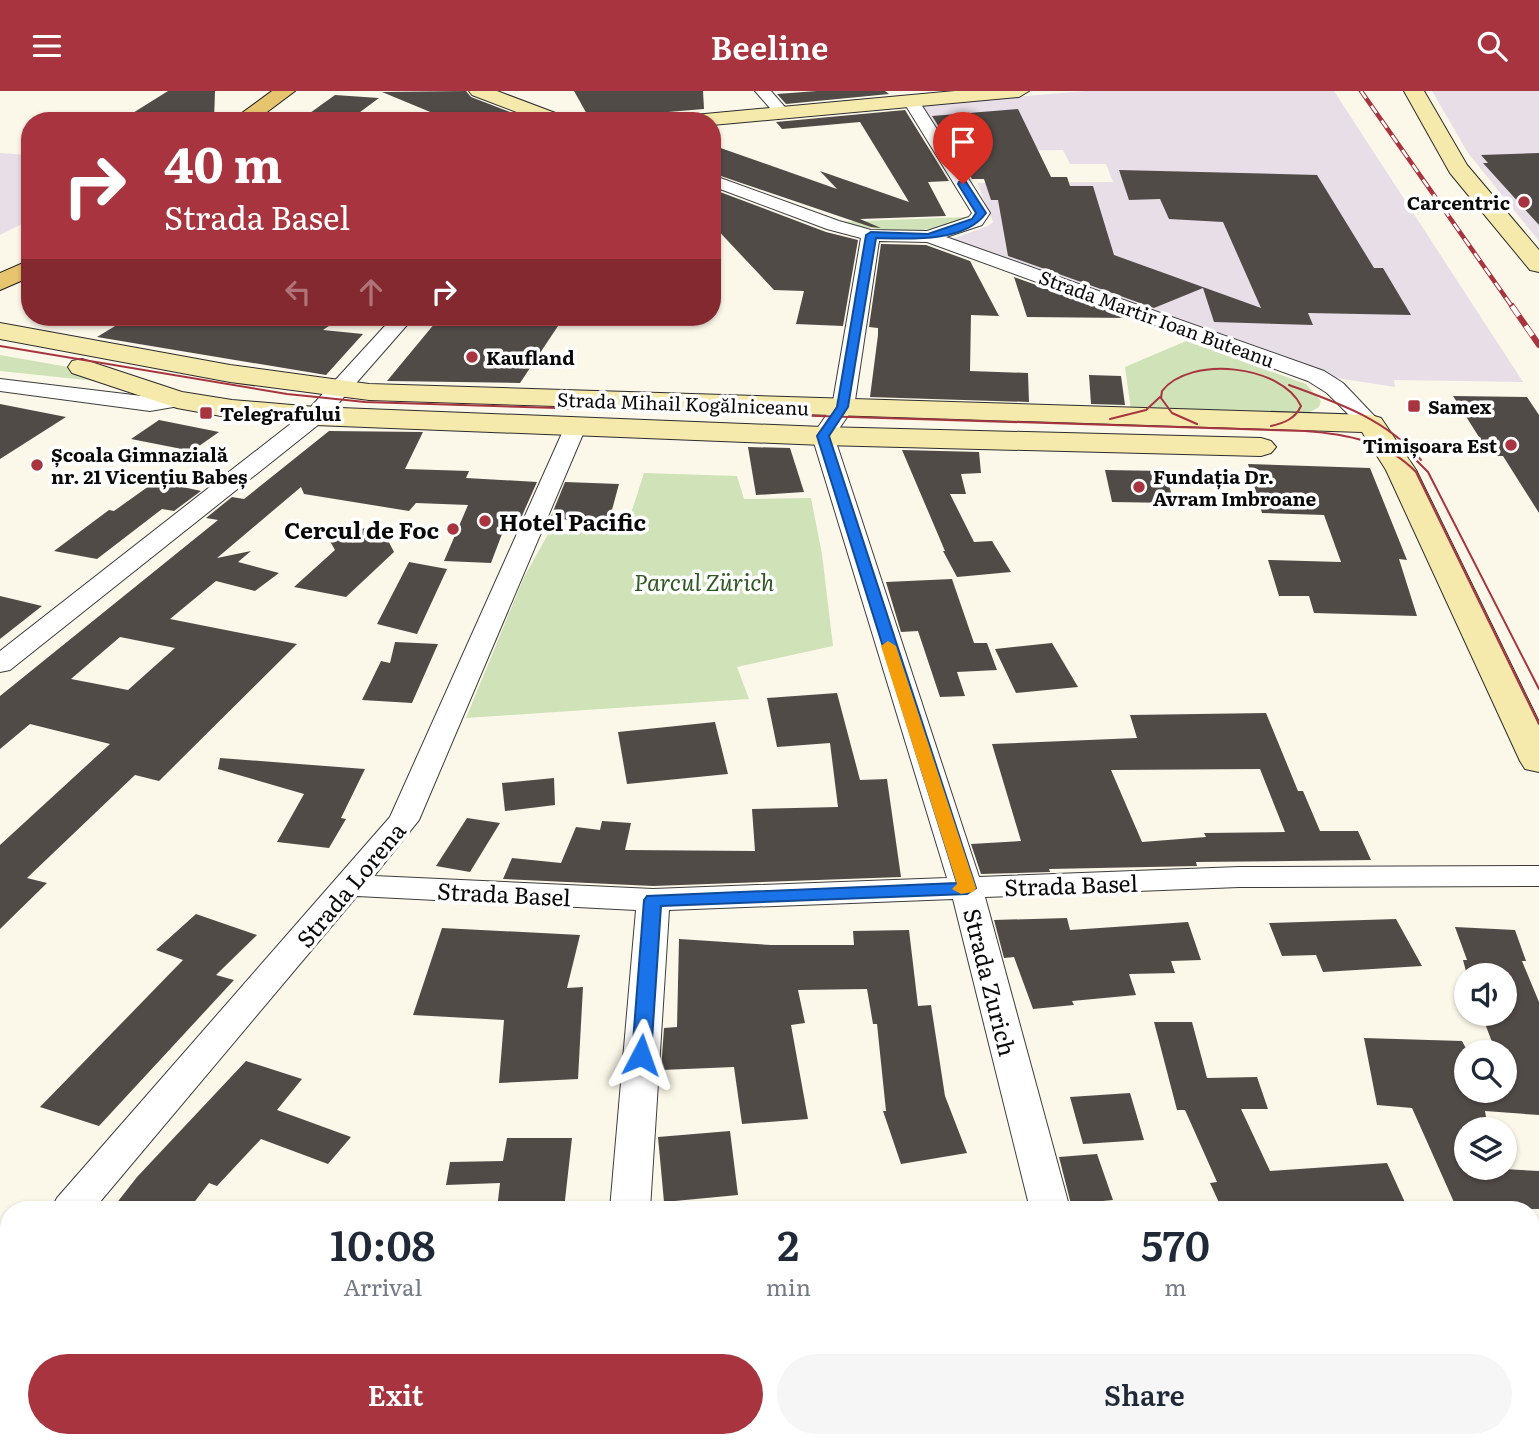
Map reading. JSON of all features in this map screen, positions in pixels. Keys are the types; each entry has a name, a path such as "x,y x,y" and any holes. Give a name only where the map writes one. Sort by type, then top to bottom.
{"main road":[{"path":"254,112 285,91"},
{"path":"280,112 309,91"},
{"path":"0,260 21,249"},
{"path":"0,283 21,272"}],"street":[{"path":"479,91 535,112"},
{"path":"763,91 782,113"},
{"path":"721,119 1018,91"},
{"path":"1414,91 1458,168 1539,265"},
{"path":"721,183 833,225 871,235 929,237 976,221 981,213 911,101"},
{"path":"823,436 843,407 871,235"},
{"name":"Strada Martir Ioan Buteanu","path":"929,237 1306,372 1335,388 1380,437"},
{"path":"0,664 315,416 396,326"},
{"name":"Strada Mihail Kogălniceanu","path":"0,331 162,362 340,390 843,407 1380,437"},
{"name":"Strada Mihail Kogălniceanu","path":"0,352 91,369 177,400 232,409 315,416 823,436 1380,437"},
{"name":"Strada Mihail Kogălniceanu","path":"0,385 150,404 177,400"},
{"name":"Strada Lorena","path":"78,1201 404,820 575,427"},
{"name":"Strada Zurich","path":"823,436 967,888 1047,1201"},
{"path":"1380,437 1401,470 1539,761"},
{"name":"Strada Basel","path":"351,885 653,900 1239,877 1539,876"},
{"path":"631,1201 653,900"}],"shaded area":[{"path":"1086,91 1334,91 1523,382 1394,380 1395,387 1330,377 952,239 993,222 977,183 1113,182 1106,164 1070,164 1063,150 949,152 919,105"},
{"path":"1432,91 1539,91 1539,241 1468,153"},
{"path":"0,153 21,154 21,224 0,235"}],"green space":[{"path":"967,217 937,228 903,231 836,222"},
{"path":"1186,341 1306,384 1321,401 1319,407 1303,416 1131,410 1125,367"},
{"path":"0,355 74,368 115,383 0,371"},
{"name":"Parcul Zürich","path":"644,473 737,476 744,499 811,498 822,554 833,646 737,667 749,699 466,718 524,577 551,529 626,529"}],"building":[{"path":"168,91 215,91 214,112 134,112"},
{"path":"466,91 471,97 510,112 430,112 382,92"},
{"path":"574,91 703,91 704,109 586,112"},
{"path":"885,91 889,94 786,104 777,94"},
{"path":"335,95 379,98 360,112 311,112"},
{"path":"1018,109 1051,177 1067,177 1070,186 1093,186 1114,255 1261,308 1223,222 1169,219 1160,199 1129,200 1119,170 1317,175 1374,268 1383,268 1411,315 1308,313 1313,325 1214,322 1203,288 1154,308 1008,256 998,200 991,200 984,179 972,179 932,116"},
{"path":"905,110 949,181 928,182 946,216 860,219 881,228 871,227 721,176 721,148 837,189 820,171 909,202 860,122 782,129 776,122"},
{"path":"1539,153 1539,225 1483,163 1488,163 1481,155"},
{"path":"721,192 826,232 858,240 843,326 796,324 804,291 774,290 721,234"},
{"path":"881,244 926,245 970,261 999,316 971,315 970,371 1028,373 1029,402 870,397 878,328 869,327"},
{"path":"1014,277 1128,318 1027,317"},
{"path":"115,326 329,326 323,330 363,334 326,375 97,337"},
{"name":"Kaufland","path":"433,326 558,326 520,383 387,381"},
{"path":"1089,375 1121,376 1125,405 1091,404"},
{"name":"Timișoara Est","path":"1453,396 1527,397 1539,415 1539,513 1503,456 1491,456"},
{"path":"0,404 66,417 0,459"},
{"path":"159,420 219,432 192,451 131,439"},
{"path":"329,431 423,432 405,469 469,471 466,478 537,482 521,518 508,518 491,563 444,561 468,505 416,503 409,511 304,494 301,487 217,558 251,551 238,562 279,573 255,591 216,581 170,619 297,644 159,781 135,775 27,878 47,883 0,929 0,845 110,744 30,724 0,749 0,696 218,520 206,518 232,497 244,499","holes":["120,637 175,648 128,690 71,679"]},
{"path":"748,447 790,448 804,492 756,495"},
{"path":"902,450 979,452 981,473 961,474 966,494 950,494 974,542 992,541 1011,572 957,577 943,551"},
{"path":"1248,464 1370,468 1407,560 1399,559 1417,616 1314,613 1309,596 1279,596 1268,560 1341,562 1324,515 1262,513"},
{"name":"Fundația Dr. Avram Imbroane","path":"1105,470 1165,471 1174,503 1112,502"},
{"path":"156,481 201,491 174,511 162,509 97,559 54,551 109,510 114,511"},
{"path":"565,482 619,484 609,521 550,519"},
{"path":"380,525 394,552 346,597 294,587 335,550 327,536"},
{"path":"409,562 447,569 417,634 377,624"},
{"path":"952,579 974,643 987,643 997,670 957,672 965,696 940,697 918,631 901,632 886,582"},
{"path":"0,596 42,606 0,639"},
{"path":"395,642 438,644 412,703 362,700 381,661 390,663"},
{"path":"1052,643 1078,687 1016,693 995,649"},
{"path":"837,693 860,780 887,779 901,877 653,886 503,879 512,858 561,863 576,827 600,830 602,821 631,823 625,850 755,851 752,809 838,807 830,743 777,747 767,698"},
{"path":"1266,713 1298,791 1303,791 1320,831 1358,831 1371,860 1196,862 1197,866 1049,869 1050,872 981,874 971,844 1021,841 992,744 1137,738 1130,715","holes":["1260,769 1285,832 1204,833 1206,837 1142,842 1111,770"]},
{"path":"715,722 728,774 627,784 618,732"},
{"path":"220,758 365,769 341,818 346,819 329,848 277,842 304,794 218,769"},
{"path":"554,778 555,805 505,811 502,783"},
{"path":"467,818 500,823 470,872 436,866"},
{"path":"196,914 257,935 216,975 234,980 99,1126 40,1107 183,960 156,950"},
{"path":"1067,918 1070,930 1188,922 1201,960 1171,961 1175,973 1129,974 1136,995 1072,1001 1074,1005 1033,1009 1014,957 1004,958 994,920"},
{"path":"1396,919 1422,966 1323,972 1316,955 1282,956 1269,923"},
{"path":"1455,927 1515,930 1526,961 1522,961 1539,1002 1539,1115 1485,1111 1486,1117 1454,1117 1454,1180 1517,1180 1517,1170 1539,1171 1539,1201 1453,1201 1412,1108 1377,1105 1364,1038 1454,1041 1454,1103 1517,1103 1517,1040 1491,1040 1486,1026 1517,1026 1517,963 1464,963 1463,960 1467,960"},
{"path":"442,928 580,935 567,988 583,987 578,1079 499,1083 504,1020 413,1015"},
{"path":"909,930 918,1006 931,1005 945,1096 967,1153 901,1164 883,1111 886,1111 877,1024 873,1024 867,989 798,990 805,1023 791,1025 808,1119 742,1124 734,1067 661,1070 664,1028 677,1027 679,939 771,945 854,945 853,931"},
{"path":"1154,1022 1192,1022 1207,1078 1257,1077 1268,1109 1241,1109 1270,1171 1387,1163 1404,1201 1218,1201 1210,1183 1217,1182 1185,1110 1177,1110"},
{"path":"246,1061 302,1079 277,1110 351,1137 328,1164 261,1139 217,1186 209,1183 195,1201 118,1201 137,1177"},
{"path":"1130,1093 1144,1140 1083,1144 1070,1097"},
{"path":"730,1131 738,1195 664,1201 658,1137"},
{"path":"507,1138 572,1138 565,1201 498,1201 500,1183 446,1185 450,1162 503,1161"},
{"path":"1097,1154 1113,1200 1070,1201 1059,1157"}],"tram line":[{"path":"0,346 287,394 365,402 1305,431 1350,437 1379,446 1404,461 1416,472 1539,724"},
{"path":"1197,424 1172,413 1161,398 1162,391 1175,380 1193,372 1213,369 1256,374 1275,381 1291,392 1301,406 1289,420 1271,426"},
{"path":"1289,385 1343,406 1377,423 1421,460"},
{"path":"1110,419 1146,410 1160,397"},
{"path":"1411,455 1428,472 1539,689"}],"railway":[{"path":"1361,91 1513,308"},
{"path":"1512,306 1539,345"}],"slow traffic":[{"path":"888,646 967,888 961,889"}],"place":[{"name":"Carcentric","path":"1524,202"},
{"name":"Kaufland","path":"472,357"},
{"name":"Samex","path":"1414,406"},
{"name":"Telegrafului","path":"206,413"},
{"name":"Timișoara Est","path":"1511,445"},
{"name":"Școala Gimnazială nr. 21 Vicențiu Babeș","path":"37,465"},
{"name":"Fundația Dr. Avram Imbroane","path":"1139,487"},
{"name":"Hotel Pacific","path":"485,521"},
{"name":"Cercul de Foc","path":"453,529"}],"route":[{"path":"641,1055 653,900 967,888 858,553 823,436 843,407 871,235 929,237 976,221 981,213 963,184"}]}
